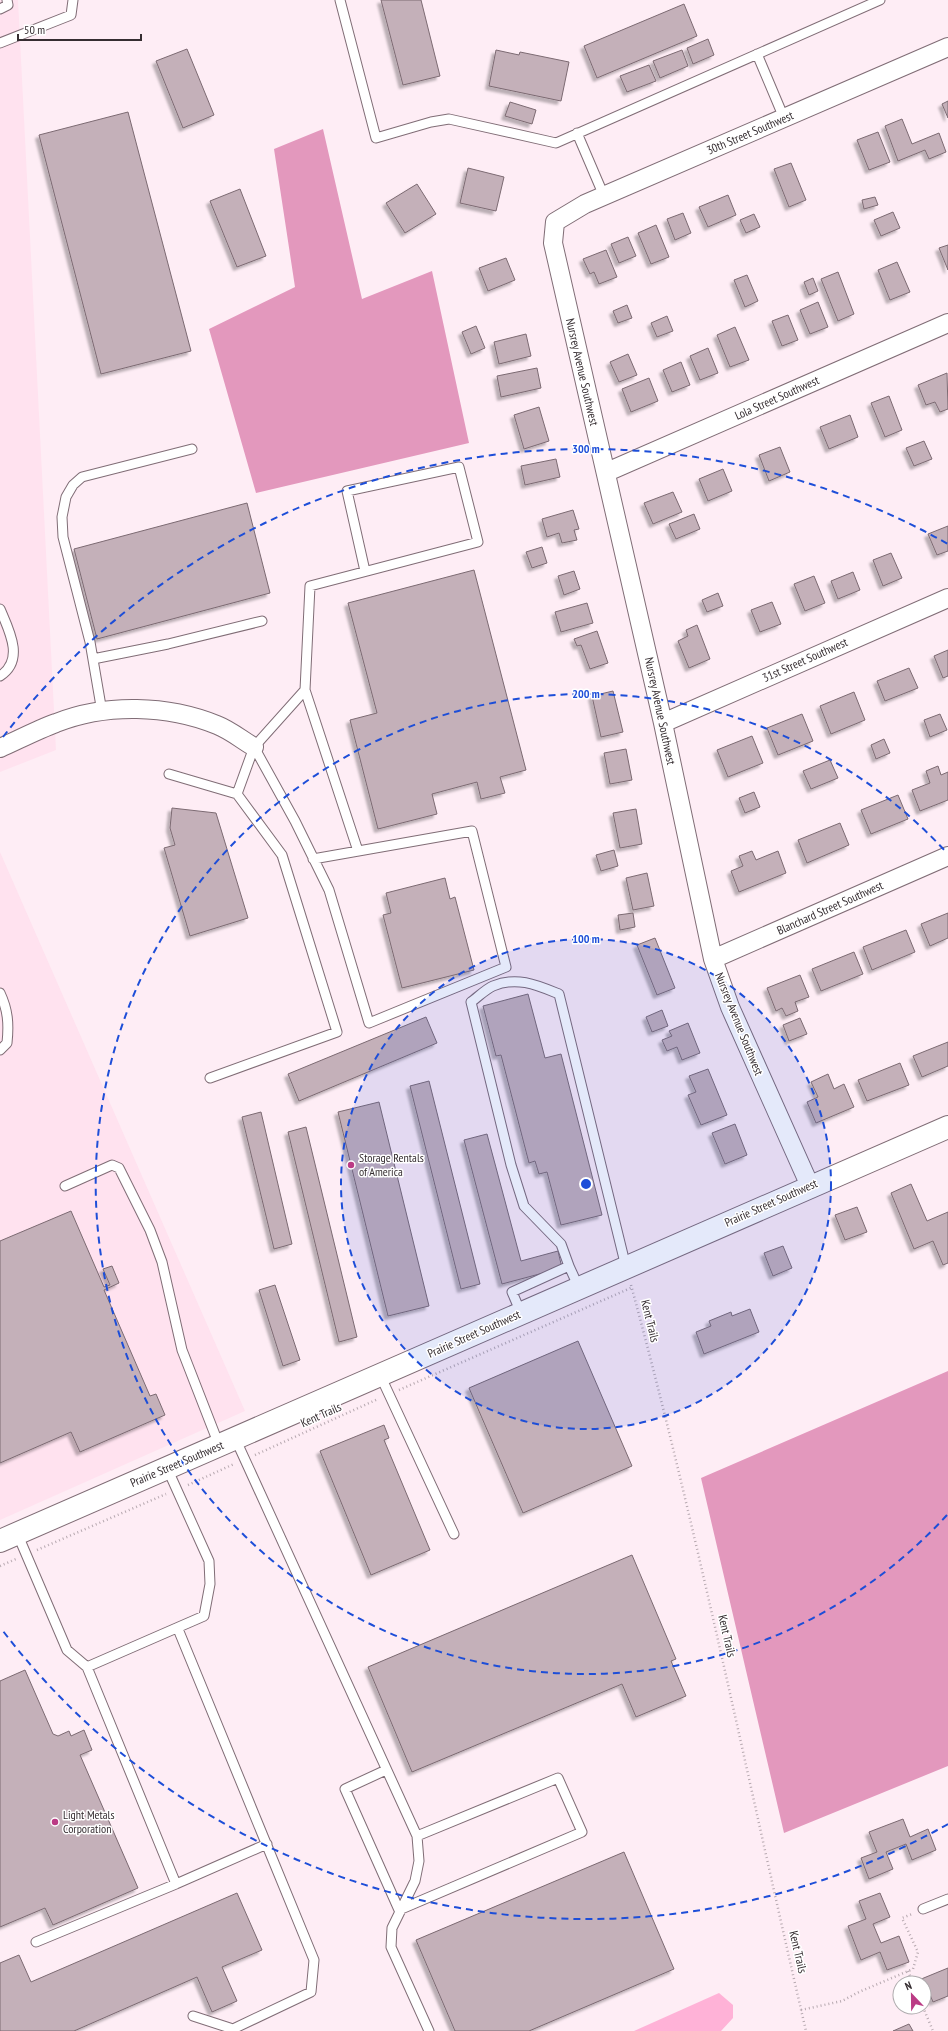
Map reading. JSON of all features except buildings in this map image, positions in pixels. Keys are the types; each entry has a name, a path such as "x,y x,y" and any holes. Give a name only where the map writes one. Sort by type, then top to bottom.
{"street":[{"name":"30th Street Southwest","path":"554,222 585,204 948,47"},
{"name":"Nursrey Avenue Southwest","path":"554,222 553,243 607,472 713,959 730,1007 810,1186"},
{"name":"Lola Street Southwest","path":"607,472 948,324"},
{"name":"31st Street Southwest","path":"662,723 948,598"},
{"path":"0,748 57,722 102,712 134,708 176,713 218,725 254,747"},
{"name":"Blanchard Street Southwest","path":"713,959 948,856"},
{"name":"Prairie Street Southwest","path":"9,1537 948,1127"}],"lane":[{"path":"0,9 8,5 6,0"},
{"path":"0,43 71,15 73,0"},
{"path":"340,0 376,138 431,122 449,119 556,143 880,0"},
{"path":"757,54 784,118"},
{"path":"577,133 604,196"},
{"path":"102,712 93,659 63,537 62,517 66,497 73,485 82,477 192,449"},
{"path":"358,851 305,690 310,586 478,542 459,467 347,491 365,571"},
{"path":"0,609 14,648 12,662 0,676"},
{"path":"93,659 168,644 262,621"},
{"path":"238,794 254,747 305,690"},
{"path":"254,747 295,821 329,890 369,1023 506,967"},
{"path":"169,774 238,794 282,855 337,1032 210,1078"},
{"path":"313,859 472,831 510,981"},
{"path":"579,1288 561,1244 524,1206 511,1166 471,1002 493,986 510,981 529,982 559,994 626,1267"},
{"path":"0,993 5,1004 9,1022 7,1043 0,1050"},
{"path":"66,1186 112,1165 119,1168 150,1230 159,1255 182,1350 227,1442 245,1459 417,1836 419,1861 415,1881 399,1910 392,1928 391,1947 428,2031"},
{"path":"521,1313 512,1292 569,1266"},
{"path":"380,1375 454,1534"},
{"path":"87,1667 204,1616 210,1584 209,1561 167,1468"},
{"path":"9,1537 27,1554 67,1650 87,1667 176,1884"},
{"path":"178,1628 314,1960 311,1992 233,2029 193,2016"},
{"path":"386,1770 345,1789 399,1910"},
{"path":"399,1910 582,1832 558,1778 417,1836"},
{"path":"36,1942 176,1884 267,1844"},
{"path":"923,1909 948,1899"}],"path":[{"name":"Kent Trails","path":"0,1566 177,1490 389,1394 632,1288 678,1468 726,1670 806,2031"},
{"path":"801,2010 842,2001 858,1992 913,1969 918,1952 902,1918 923,1909"},
{"path":"908,1971 910,1975"},
{"path":"926,2015 933,2031"}],"shaded area":[{"path":"0,0 18,0 56,750 0,772"},
{"path":"323,129 362,299 432,271 469,443 256,493 209,329 295,287 274,149"},
{"path":"0,852 245,1411 0,1520"},
{"path":"948,1371 948,1766 784,1833 701,1478"},
{"path":"719,1993 733,2005 733,2018 721,2031 634,2031"}],"place":[{"name":"Storage Rentals of America","path":"351,1165"},
{"name":"Light Metals Corporation","path":"55,1822"}]}
